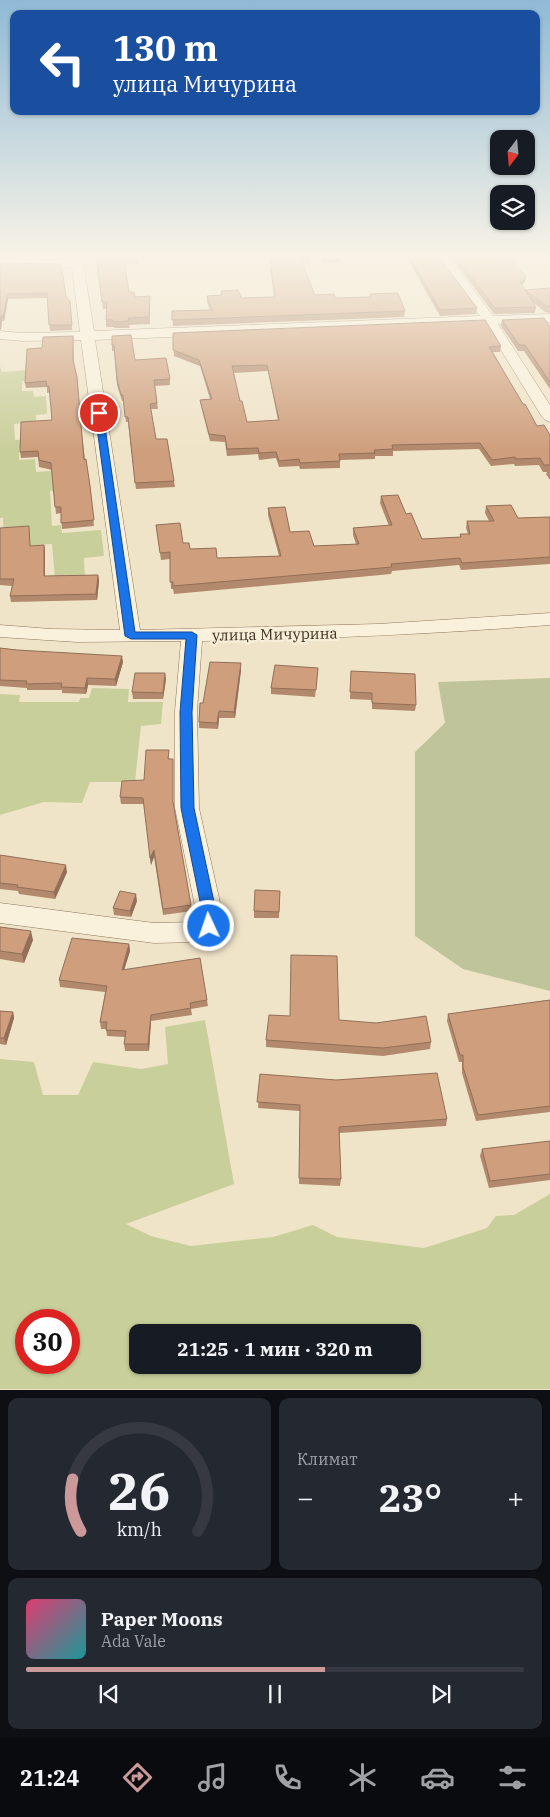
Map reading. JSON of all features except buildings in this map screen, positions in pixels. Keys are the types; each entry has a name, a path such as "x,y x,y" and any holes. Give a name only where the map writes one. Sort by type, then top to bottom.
{"street":[{"path":"85,321 131,636"},
{"path":"0,335 29,337 466,321"},
{"path":"490,321 550,417"},
{"name":"улица Мичурина","path":"0,631 131,636 346,632 550,619"},
{"path":"0,913 154,933 200,932 209,926 210,916 187,808 186,712 192,635"}],"green space":[{"path":"0,366 2,372 42,369 41,379 22,381 22,391 33,391 34,397 46,396 47,414 36,415 36,422 14,424 15,440 30,439 31,448 19,449 19,460 35,459 36,472 63,470 57,491 50,491 52,526 61,525 62,533 101,530 104,556 84,558 85,580 55,579 52,544 4,547 3,518 0,518"},
{"path":"550,678 550,991 463,969 415,936 415,752 445,723 438,682"},
{"path":"92,688 129,689 128,702 163,702 161,724 141,726 135,782 90,782 82,803 44,802 0,815 0,694 20,695 19,702 79,702 80,698 89,698"},
{"path":"205,1020 234,1184 126,1224 151,1236 191,1246 273,1237 313,1225 337,1237 424,1248 487,1228 496,1216 514,1215 550,1194 550,1389 0,1389 0,1059 34,1062 43,1095 78,1095 93,1062 141,1069 168,1064 165,1027"}],"route":[{"path":"99,413 131,636 192,635 186,712 187,808 210,916 209,926"}]}
